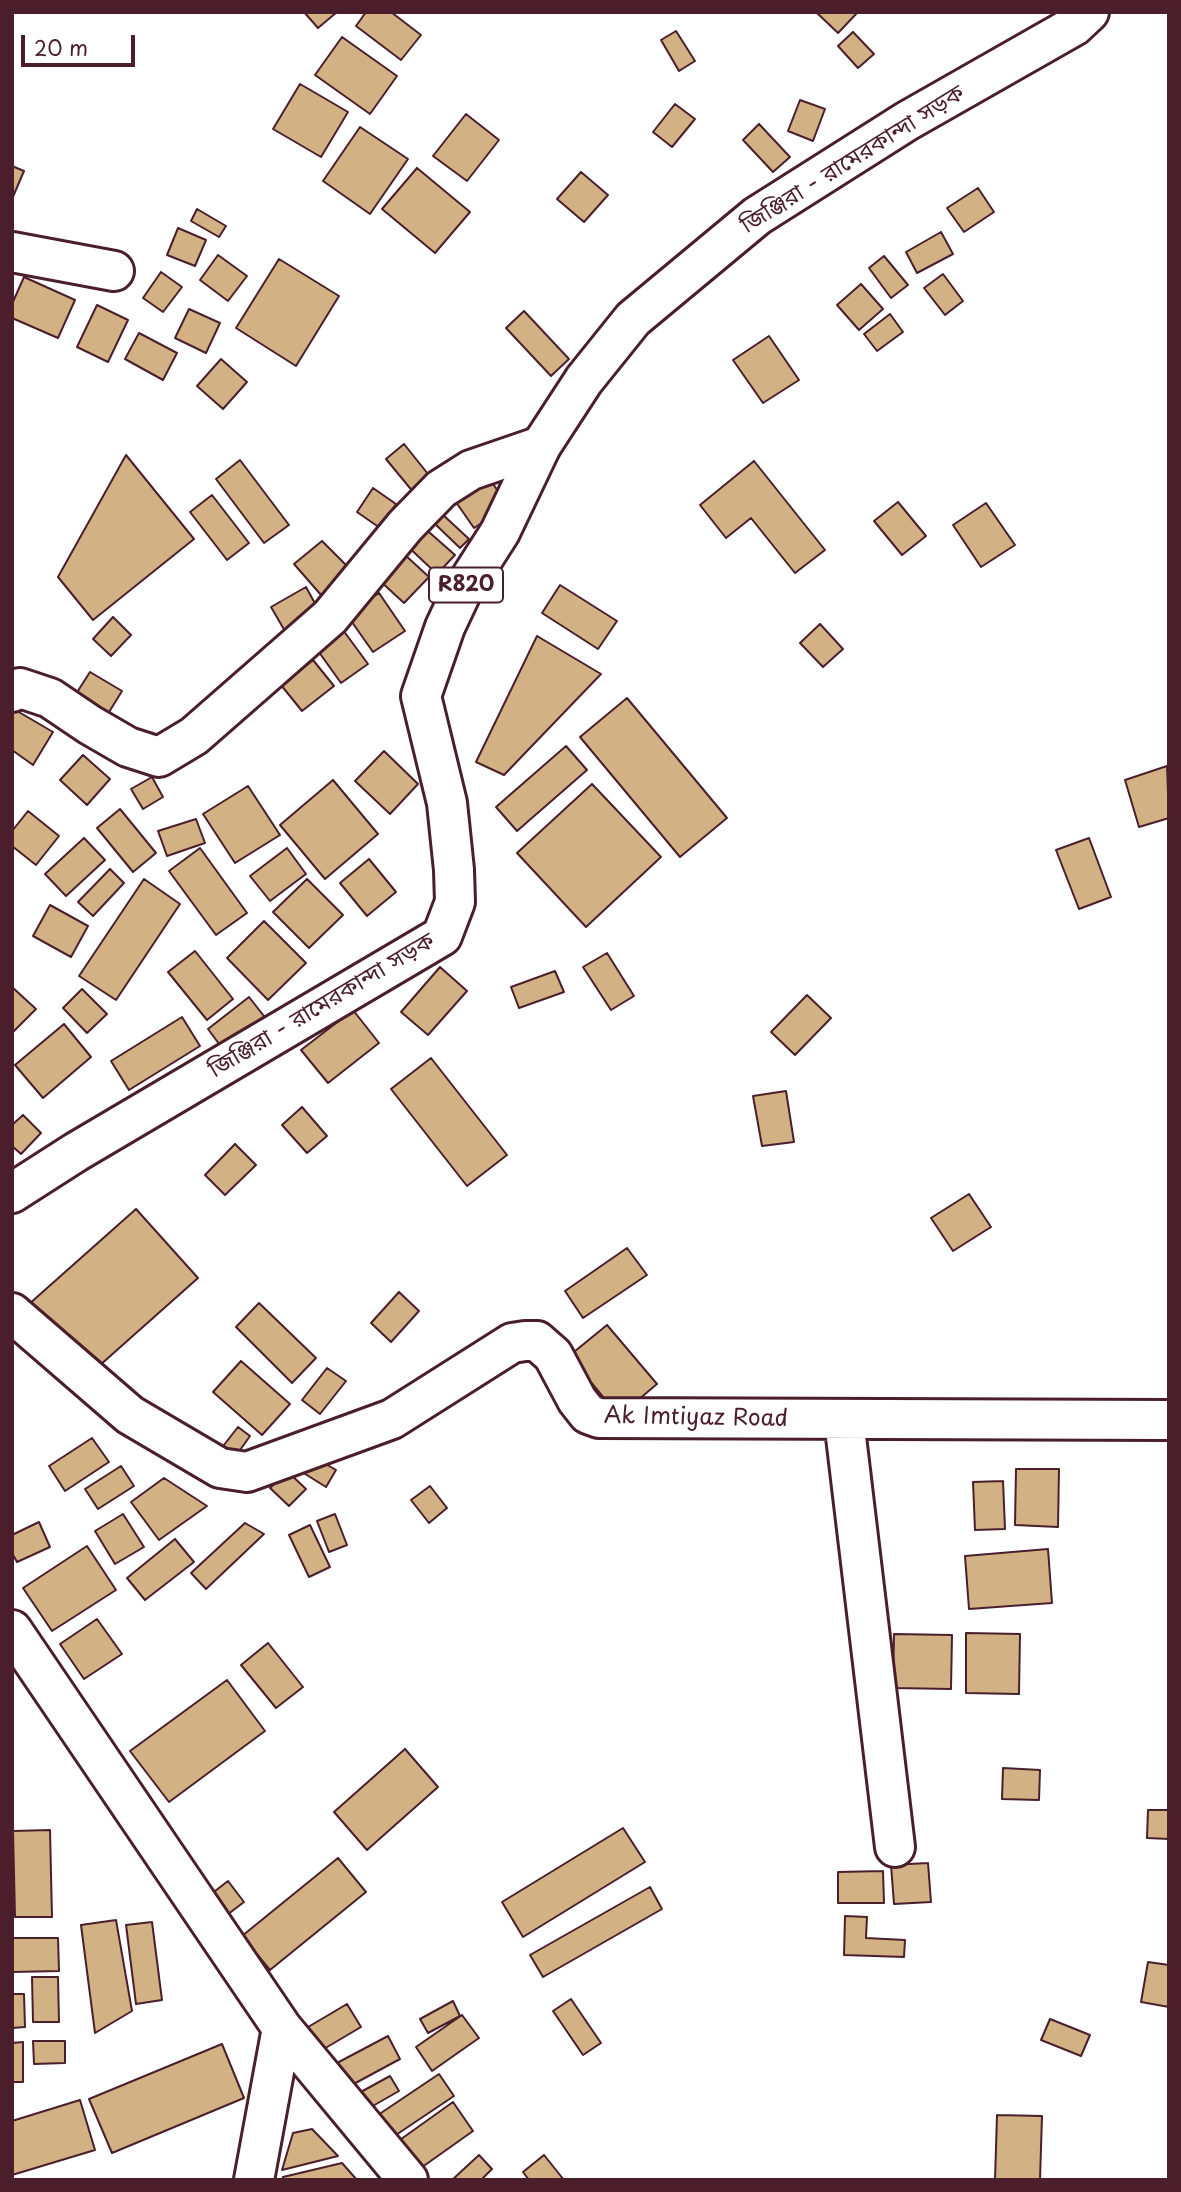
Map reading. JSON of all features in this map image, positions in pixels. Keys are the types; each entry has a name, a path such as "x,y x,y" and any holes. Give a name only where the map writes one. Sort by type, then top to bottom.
{"street":[{"name":"জিঞ্জিরা - রামেরকান্দা সড়ক","path":"12,1193 76,1152 442,936 455,902 454,870 447,803 421,696 445,627 461,593 500,532 541,446 584,380 633,319 757,216 907,121 1074,26 1089,12"},
{"path":"12,252 114,271"},
{"path":"12,692 20,688 50,698 128,747 159,757 194,736 330,617 405,526 441,489 471,470 541,446"},
{"name":"Ak Imtiyaz Road","path":"12,1313 130,1415 220,1468 247,1472 392,1419 512,1343 525,1340 537,1341 553,1355 577,1400 588,1414 599,1419 1169,1420"},
{"path":"845,1420 895,1847"},
{"path":"12,1630 282,2028 408,2180"},
{"path":"254,2180 282,2028"}],"building":[{"path":"304,12 337,12 318,28"},
{"path":"366,12 391,12 421,35 401,60 356,26"},
{"path":"816,12 858,12 838,33"},
{"path":"676,31 695,61 679,71 661,40"},
{"path":"853,32 874,54 858,68 838,46"},
{"path":"342,37 397,76 370,114 315,75"},
{"path":"300,84 348,112 321,157 273,129"},
{"path":"800,100 825,109 813,141 788,131"},
{"path":"675,104 695,119 672,147 653,132"},
{"path":"466,114 499,140 467,181 433,156"},
{"path":"759,124 790,157 773,172 743,140"},
{"path":"360,127 408,159 370,214 323,181"},
{"path":"12,166 24,171 12,199"},
{"path":"417,168 470,212 435,253 382,209"},
{"path":"581,172 608,195 584,222 557,199"},
{"path":"978,188 994,212 964,232 947,208"},
{"path":"197,209 226,226 219,237 191,221"},
{"path":"178,228 206,240 195,266 167,255"},
{"path":"941,232 953,254 917,273 906,252"},
{"path":"218,255 247,276 228,301 200,280"},
{"path":"884,256 908,285 891,298 869,268"},
{"path":"279,259 339,296 296,366 236,328"},
{"path":"161,272 182,287 163,312 143,298"},
{"path":"943,274 963,301 945,315 924,288"},
{"path":"24,277 75,300 58,338 12,318 12,304"},
{"path":"861,284 883,309 859,330 837,305"},
{"path":"97,305 128,320 108,362 77,347"},
{"path":"189,309 220,323 206,353 175,338"},
{"path":"524,311 569,359 551,376 506,328"},
{"path":"890,314 903,332 877,351 864,334"},
{"path":"139,333 177,353 163,380 125,359"},
{"path":"769,336 799,380 763,403 733,360"},
{"path":"221,359 247,382 223,409 197,386"},
{"path":"404,444 432,479 414,493 386,459"},
{"path":"126,455 194,539 93,620 58,577"},
{"path":"240,460 289,525 264,543 216,479"},
{"path":"754,461 825,550 795,573 751,518 726,538 700,505"},
{"path":"485,472 508,506 474,528 451,495"},
{"path":"373,488 396,504 380,528 357,512"},
{"path":"212,495 249,543 227,560 190,512"},
{"path":"898,502 926,536 902,555 874,521"},
{"path":"986,503 1015,545 981,567 953,525"},
{"path":"441,513 469,539 460,548 433,522"},
{"path":"421,525 455,555 437,574 404,543"},
{"path":"322,541 354,573 328,603 294,564"},
{"path":"404,554 429,577 404,603 379,580"},
{"path":"560,585 617,621 598,649 542,613"},
{"path":"306,587 323,618 289,638 271,607"},
{"path":"379,593 405,631 373,652 347,615"},
{"path":"113,617 131,635 111,656 93,639"},
{"path":"820,624 843,649 823,667 800,643"},
{"path":"343,630 368,664 341,683 316,648"},
{"path":"537,636 601,674 504,775 476,762"},
{"path":"313,660 334,686 302,711 281,685"},
{"path":"90,672 122,691 106,717 74,697"},
{"path":"627,698 727,818 680,857 580,737"},
{"path":"12,708 53,732 33,765 12,750"},
{"path":"566,746 587,770 517,831 496,807"},
{"path":"384,751 418,784 390,814 355,781"},
{"path":"83,755 110,779 87,805 60,780"},
{"path":"1167,766 1169,818 1139,827 1125,780"},
{"path":"152,777 163,797 143,809 131,789"},
{"path":"333,780 378,834 325,879 280,825"},
{"path":"592,784 661,857 586,927 517,853"},
{"path":"248,786 280,835 235,863 203,814"},
{"path":"120,809 156,853 133,872 97,828"},
{"path":"28,811 59,836 36,865 12,846 12,831"},
{"path":"196,819 205,843 167,856 158,831"},
{"path":"84,838 105,860 66,896 45,874"},
{"path":"1089,838 1111,897 1079,909 1056,850"},
{"path":"200,848 247,913 216,935 169,871"},
{"path":"287,848 306,874 270,901 250,876"},
{"path":"369,859 396,892 367,916 340,883"},
{"path":"110,869 124,883 93,916 78,902"},
{"path":"144,879 180,904 116,1000 79,976"},
{"path":"307,879 343,915 309,948 273,912"},
{"path":"50,905 88,926 71,957 33,936"},
{"path":"264,921 306,963 268,1000 227,958"},
{"path":"195,951 233,999 207,1020 168,972"},
{"path":"607,953 634,996 611,1010 583,967"},
{"path":"440,967 467,991 428,1035 401,1012"},
{"path":"555,971 564,992 519,1008 511,987"},
{"path":"12,987 36,1009 12,1033"},
{"path":"82,989 107,1014 87,1033 63,1008"},
{"path":"807,995 831,1018 795,1055 771,1032"},
{"path":"249,997 267,1020 225,1052 208,1029"},
{"path":"353,1010 379,1043 328,1083 301,1050"},
{"path":"182,1017 200,1046 129,1090 111,1061"},
{"path":"64,1024 91,1057 43,1098 15,1065"},
{"path":"431,1058 507,1155 467,1186 391,1089"},
{"path":"786,1091 794,1142 762,1146 753,1096"},
{"path":"302,1107 327,1136 307,1153 282,1125"},
{"path":"23,1115 41,1133 21,1154 12,1146 12,1125"},
{"path":"235,1144 256,1165 225,1195 205,1175"},
{"path":"969,1194 991,1227 953,1251 931,1218"},
{"path":"136,1209 198,1278 90,1374 28,1305"},
{"path":"627,1248 647,1275 583,1318 565,1291"},
{"path":"399,1292 419,1311 391,1342 371,1323"},
{"path":"259,1303 316,1358 292,1383 236,1327"},
{"path":"607,1325 657,1384 619,1416 569,1356"},
{"path":"241,1361 290,1404 262,1435 213,1392"},
{"path":"327,1368 346,1381 320,1414 302,1400"},
{"path":"238,1427 250,1436 233,1460 220,1450"},
{"path":"92,1438 109,1462 65,1491 49,1466"},
{"path":"312,1456 336,1470 326,1487 302,1472"},
{"path":"121,1466 134,1486 98,1509 85,1489"},
{"path":"1016,1469 1059,1469 1058,1527 1015,1525"},
{"path":"287,1471 306,1489 289,1506 270,1488"},
{"path":"164,1478 207,1506 159,1540 131,1502"},
{"path":"1003,1481 1005,1529 975,1530 973,1482"},
{"path":"430,1486 447,1508 429,1523 411,1500"},
{"path":"123,1514 144,1547 115,1564 95,1531"},
{"path":"335,1514 347,1545 329,1552 317,1521"},
{"path":"39,1522 50,1547 17,1562 12,1553 12,1535"},
{"path":"245,1523 264,1534 206,1589 191,1573"},
{"path":"310,1525 330,1567 309,1577 289,1535"},
{"path":"175,1539 194,1562 145,1600 127,1578"},
{"path":"87,1546 116,1590 52,1631 23,1588"},
{"path":"1048,1549 1052,1603 969,1609 965,1556"},
{"path":"97,1619 122,1654 84,1679 60,1644"},
{"path":"966,1633 1020,1634 1019,1694 966,1693"},
{"path":"894,1634 952,1635 951,1689 893,1688"},
{"path":"268,1643 303,1687 276,1708 241,1665"},
{"path":"227,1680 265,1731 169,1802 130,1751"},
{"path":"405,1749 438,1787 367,1850 334,1812"},
{"path":"1003,1768 1040,1770 1039,1800 1002,1799"},
{"path":"1148,1810 1169,1810 1169,1839 1147,1838"},
{"path":"623,1828 645,1862 523,1937 502,1902"},
{"path":"50,1830 52,1917 15,1917 13,1831"},
{"path":"338,1858 366,1892 270,1970 242,1936"},
{"path":"928,1863 931,1902 894,1904 891,1865"},
{"path":"883,1871 884,1903 838,1903 838,1872"},
{"path":"228,1881 244,1902 223,1918 206,1898"},
{"path":"650,1887 662,1909 543,1977 530,1955"},
{"path":"845,1916 867,1917 866,1938 905,1940 904,1957 844,1955"},
{"path":"116,1920 132,2011 95,2033 81,1925"},
{"path":"152,1922 162,2000 136,2004 126,1925"},
{"path":"12,1938 58,1938 59,1971 12,1972"},
{"path":"1148,1962 1169,1965 1169,2007 1141,2002"},
{"path":"32,1977 58,1977 59,2022 33,2022"},
{"path":"12,1994 24,1994 25,2027 12,2028"},
{"path":"571,1999 601,2043 583,2055 553,2011"},
{"path":"453,2001 460,2016 428,2033 420,2019"},
{"path":"347,2004 361,2027 317,2053 303,2030"},
{"path":"462,2015 479,2038 432,2071 416,2047"},
{"path":"1050,2019 1090,2035 1081,2056 1041,2040"},
{"path":"388,2036 400,2059 350,2086 337,2063"},
{"path":"33,2041 65,2041 65,2063 34,2064"},
{"path":"23,2042 23,2082 12,2082 12,2043"},
{"path":"222,2044 244,2098 112,2153 89,2099"},
{"path":"439,2074 454,2096 384,2143 369,2121"},
{"path":"390,2076 399,2091 357,2115 348,2099"},
{"path":"80,2100 95,2150 12,2175 12,2121"},
{"path":"453,2102 473,2131 411,2175 390,2147"},
{"path":"997,2115 1042,2116 1040,2180 995,2180"},
{"path":"312,2129 338,2156 282,2170 293,2133"},
{"path":"479,2155 492,2169 481,2180 452,2180"},
{"path":"544,2155 564,2180 529,2180 523,2172"},
{"path":"342,2163 357,2180 282,2180 283,2177"}]}
